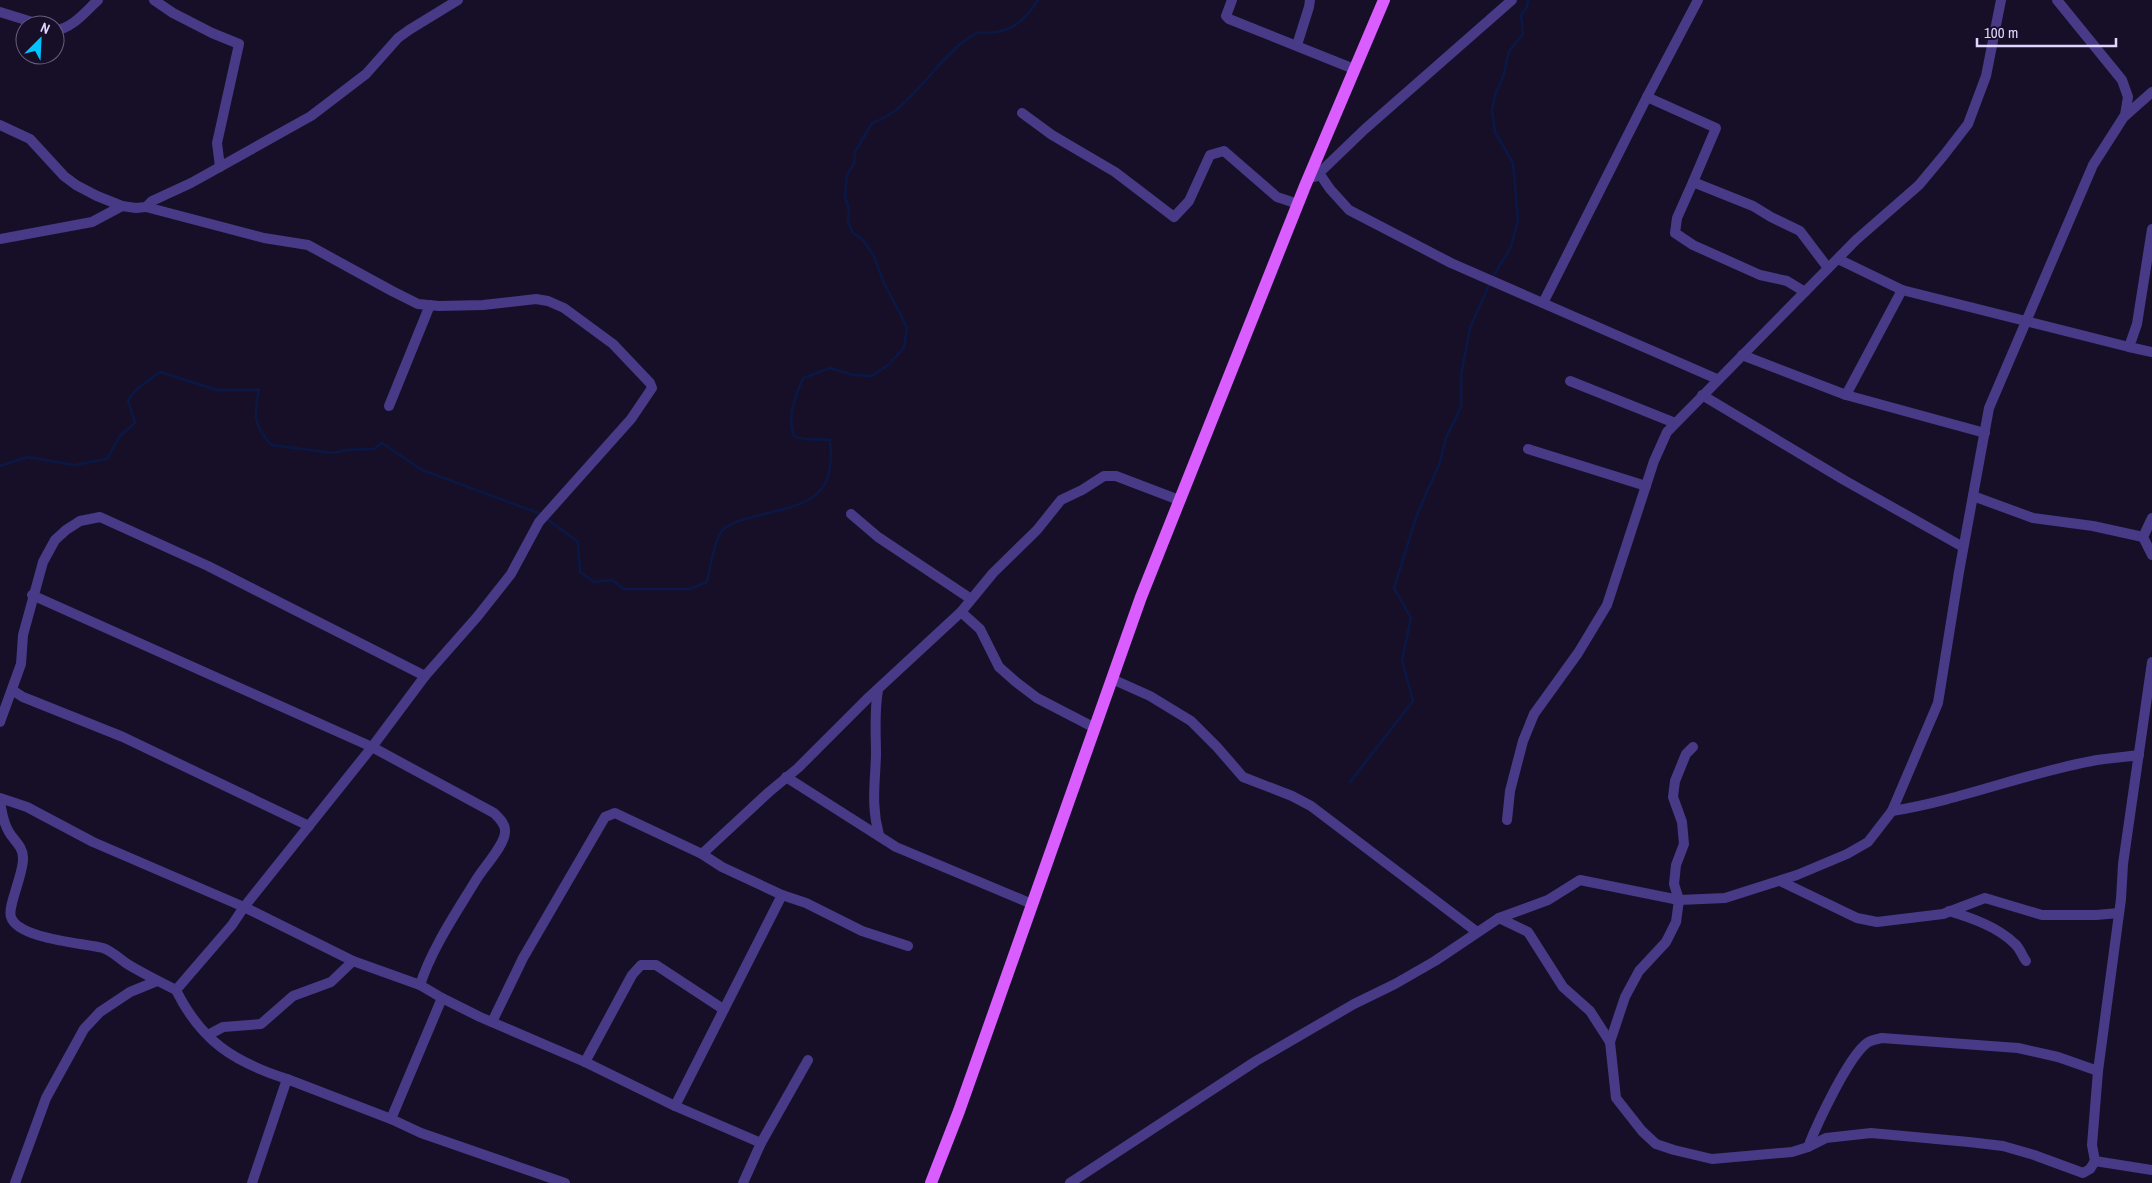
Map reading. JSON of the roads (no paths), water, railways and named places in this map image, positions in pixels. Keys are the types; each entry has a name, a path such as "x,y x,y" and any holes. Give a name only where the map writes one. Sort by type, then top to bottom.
{"main road":[{"path":"931,1183 1141,597 1298,204 1384,0"}],"street":[{"path":"65,26 98,0"},
{"path":"154,0 173,13 212,33 239,44 218,143 220,167"},
{"path":"146,207 152,201 220,167 311,116 366,74 404,34 458,0"},
{"path":"1232,0 1226,16 1229,19 1354,69"},
{"path":"1298,45 1305,25 1310,0"},
{"path":"1306,186 1365,129 1512,0"},
{"path":"1543,303 1698,0"},
{"path":"1507,820 1510,791 1523,741 1534,714 1578,653 1608,605 1646,486 1667,432 1717,379 1856,240 1920,185 1968,124 1986,76 2001,0"},
{"path":"1070,1183 1256,1061 1354,1004 1395,984 1499,918 1548,900 1580,880 1679,900 1724,898 1780,881 1847,854 1868,842 1892,811 1938,703 1963,547 1989,408 2094,165 2123,118 2128,105 2126,87 2057,0"},
{"path":"0,12 15,17"},
{"path":"2123,118 2151,95"},
{"path":"1647,97 1716,128 1677,218 1675,233 1693,245 1760,275 1787,282 1805,292"},
{"path":"1022,113 1052,134 1115,172 1174,217 1188,201 1210,155 1224,151 1277,197 1298,204"},
{"path":"0,125 30,139 64,176 97,196 122,206 146,207 264,238 308,244 418,304 483,305 509,301 548,301 564,308 613,344 652,386 648,396 631,419 539,522 511,574 477,617 425,676 372,747 244,907 232,925 176,990"},
{"path":"1319,173 1330,189 1349,210 1451,264 1717,379"},
{"path":"1693,182 1753,206 1771,218 1800,231 1828,268"},
{"path":"0,238 92,222 122,206"},
{"path":"2129,347 2137,324 2152,229"},
{"path":"1838,259 1902,290 2152,352"},
{"path":"1846,395 1902,290"},
{"path":"389,406 430,305"},
{"path":"1742,355 1846,395 1985,433"},
{"path":"1570,381 1675,423"},
{"path":"1702,395 1844,480 1963,547"},
{"path":"1528,449 1646,486"},
{"path":"702,854 961,612 992,573 1028,540 1061,500 1082,490 1104,476 1116,476 1179,500"},
{"path":"1973,496 2033,518 2093,526 2143,537"},
{"path":"851,514 878,536 971,599"},
{"path":"0,722 21,664 23,635 32,595 43,562 56,540 80,521 100,517 208,566 425,676"},
{"path":"2143,537 2152,518"},
{"path":"2143,537 2152,555"},
{"path":"32,595 372,747 494,812 503,822 506,831 503,841 476,880 445,933 430,960 420,985"},
{"path":"961,612 980,629 1000,667 1016,682 1036,698 1095,728"},
{"path":"1693,747 1686,754 1675,781 1673,797 1684,833 1684,844 1676,864 1674,884 1679,900 1676,922 1666,942 1639,970 1625,997 1610,1042 1616,1098 1642,1131 1656,1144 1712,1159 1792,1152 1826,1138 1871,1133 2003,1146 2083,1173 2090,1169 2095,1161 2092,1145 2098,1071 2119,913 2123,864 2152,662"},
{"path":"1112,679 1150,696 1191,721 1243,777 1292,796 1311,806 1477,932"},
{"path":"12,690 23,697 123,737 309,826"},
{"path":"878,690 875,705 876,755 873,791 874,814 879,835"},
{"path":"1892,811 1921,807 2070,766 2097,760 2139,755"},
{"path":"786,777 896,847 1032,904"},
{"path":"0,798 28,807 94,842 244,907 353,961 420,985 442,998 492,1022 585,1062 674,1106 761,1143"},
{"path":"0,802 3,819 9,832 23,852 24,860 18,887 11,905 11,917 16,924 47,938 104,949 157,981 176,990 200,1029 239,1061 258,1070 287,1079 391,1119 421,1133 565,1183"},
{"path":"492,1022 523,958 605,817 615,813 702,854 722,867 782,895 806,903 862,931 908,946"},
{"path":"1780,881 1857,918 1877,922 1943,914 1985,898 2042,915 2119,913"},
{"path":"674,1106 782,895"},
{"path":"1949,911 1973,918 1993,929 2016,944 2026,961"},
{"path":"1499,918 1528,932 1563,987 1590,1012 1610,1042"},
{"path":"208,1035 223,1027 261,1024 293,996 331,982 353,961"},
{"path":"585,1062 632,975 641,965 656,965 723,1009"},
{"path":"15,1183 46,1098 84,1029 100,1012 130,992 157,981"},
{"path":"391,1119 442,998"},
{"path":"1808,1147 1819,1120 1848,1068 1865,1044 1882,1038 2018,1048 2058,1057 2098,1071"},
{"path":"743,1183 761,1143 808,1060"},
{"path":"252,1183 287,1079"},
{"path":"2095,1161 2152,1170"}],"waterway":[{"path":"547,519 578,542 580,572 594,582 612,580 624,589 690,589 707,582 719,535 727,526 796,505 820,491 827,479 831,462 830,440 798,438 794,436 792,428 793,407 803,378 830,368 853,375 872,376 888,365 904,348 907,327 884,283 874,256 863,240 853,233 848,222 849,209 845,197 847,175 854,164 855,152 872,123 885,117 909,99 952,52 969,37 980,32 997,32 1016,25 1026,16 1038,0"},
{"path":"1492,278 1511,247 1518,220 1513,163 1495,132 1492,110 1509,51 1523,34 1521,15 1527,7 1528,0"},
{"path":"1350,782 1413,701 1402,660 1411,618 1394,588 1418,512 1439,465 1446,438 1461,407 1461,375 1470,328 1489,285"},
{"path":"0,466 28,457 74,465 107,459 120,436 135,423 128,400 137,389 160,372 217,390 259,390 256,420 261,432 271,445 333,453 347,450 374,449 382,443 422,470 541,514"}]}
